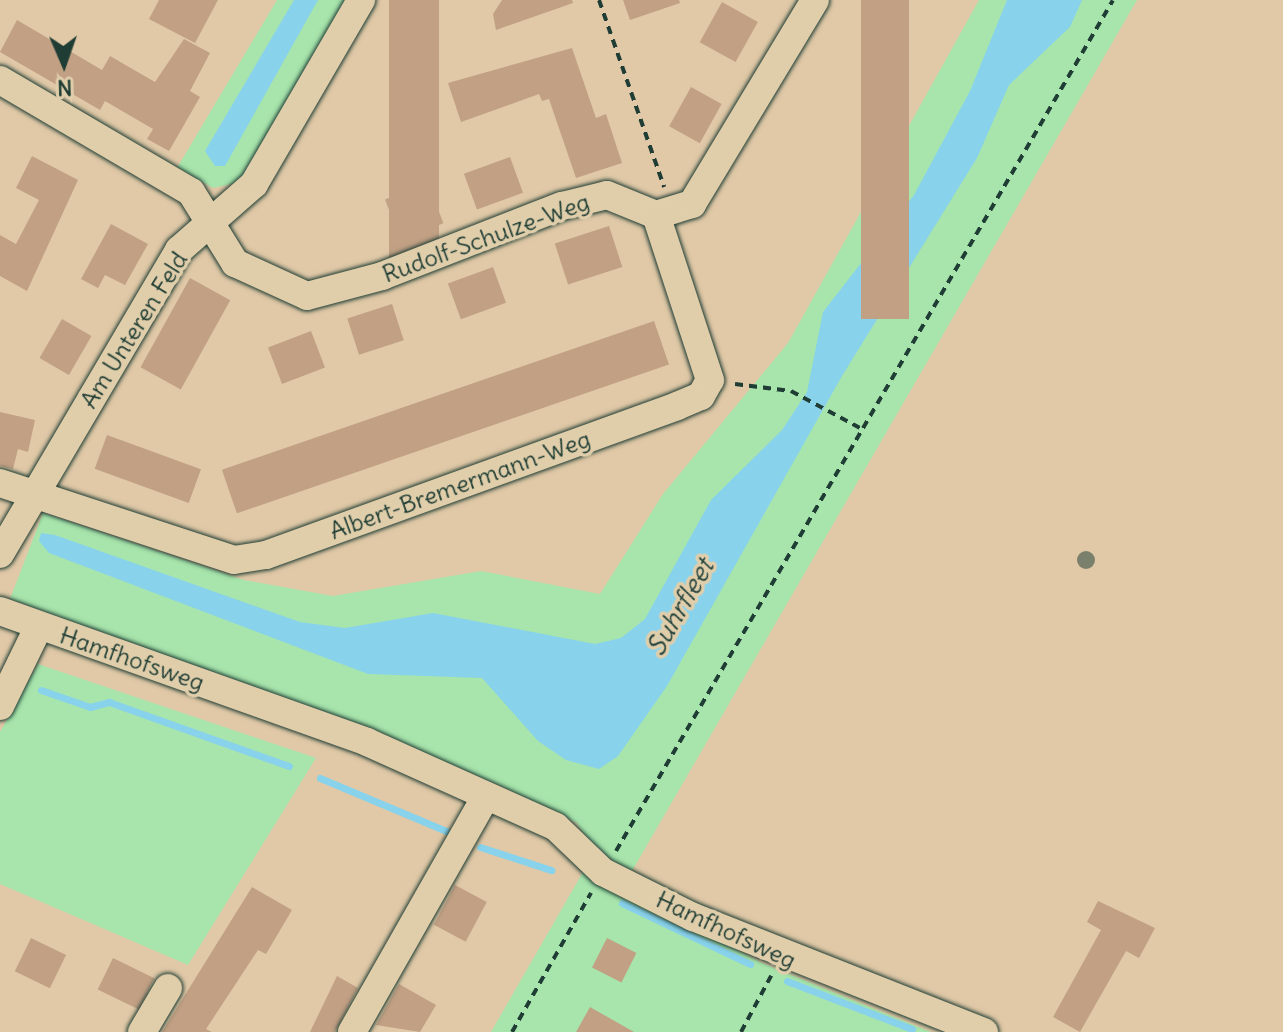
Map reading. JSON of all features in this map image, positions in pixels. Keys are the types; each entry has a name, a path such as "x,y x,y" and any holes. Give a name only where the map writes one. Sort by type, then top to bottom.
{"street":[{"name":"Am Unteren Feld","path":"0,554 179,250 210,226 254,184 361,0"},
{"path":"710,380 665,214 706,190 815,0"},
{"name":"Rudolf-Schulze-Weg","path":"0,80 191,192 235,263 307,296 382,276 562,206 607,195 665,214"},
{"name":"Albert-Bremermann-Weg","path":"0,483 196,551 234,560 266,555 677,406 701,396 710,380"},
{"name":"Hamfhofsweg","path":"0,611 367,742 556,827 603,872 781,956 984,1032"},
{"path":"0,706 39,626"},
{"path":"352,1032 486,796"},
{"path":"142,1032 168,988"}],"path":[{"path":"599,0 665,214"},
{"path":"512,1032 1113,0"},
{"path":"710,380 791,391 862,429"},
{"path":"741,1032 781,956"}],"green space":[{"path":"277,0 351,0 245,181 213,188 177,168"},
{"path":"979,0 1137,0 632,871 597,858 577,823 494,783 10,599 43,513 244,580 333,596 481,571 600,594 663,494 788,343"},
{"path":"38,664 316,758 188,965 0,884 0,732"},
{"path":"583,872 762,963 931,1032 491,1032"}],"water":[{"path":"294,0 318,0 225,166 215,166 205,151"},
{"name":"Suhrfleet","path":"1007,0 1082,0 1070,27 1009,85 977,158 842,376 667,686 618,756 599,769 566,760 538,741 482,678 368,674 49,553 39,541 41,533 55,535 300,622 345,628 433,613 595,644 621,638 645,619 711,500 782,430 807,392 823,312 914,195 970,91"}],"building":[{"path":"159,0 218,0 195,43 149,19"},
{"path":"389,0 439,0 439,269 389,269"},
{"path":"502,0 572,0 573,3 496,30 493,14"},
{"path":"623,0 679,0 680,3 630,20"},
{"path":"861,0 909,0 909,319 861,319"},
{"path":"722,2 758,22 736,62 700,42"},
{"path":"17,20 102,70 110,56 155,82 184,39 210,53 190,91 200,97 169,151 147,139 153,129 105,101 100,110 0,52"},
{"path":"572,48 596,118 606,114 622,163 576,178 549,99 542,101 539,94 461,122 448,83"},
{"path":"691,87 722,104 700,143 669,126"},
{"path":"32,156 78,180 27,291 0,276 0,235 16,244 39,200 16,188"},
{"path":"510,157 523,193 477,209 464,174"},
{"path":"428,183 443,223 400,240 385,199"},
{"path":"111,224 148,244 125,285 105,275 98,288 81,279"},
{"path":"609,226 622,267 568,285 555,244"},
{"path":"493,267 506,303 461,319 448,283"},
{"path":"190,278 230,300 181,390 141,367"},
{"path":"392,304 404,340 359,355 347,319"},
{"path":"62,319 91,336 69,375 40,358"},
{"path":"654,321 669,364 237,513 222,470"},
{"path":"311,331 325,367 282,384 268,347"},
{"path":"0,412 35,420 28,452 18,449 13,469 0,466"},
{"path":"107,435 201,469 189,503 95,469"},
{"path":"455,885 487,902 466,942 434,925"},
{"path":"252,887 292,910 266,954 258,950 206,1029 212,1032 162,1032"},
{"path":"1098,901 1155,928 1139,958 1126,951 1080,1032 1053,1017 1101,930 1087,922"},
{"path":"31,938 66,955 50,988 15,971"},
{"path":"607,938 636,953 621,982 592,967"},
{"path":"113,958 154,978 139,1010 98,989"},
{"path":"337,976 358,988 335,1032 310,1032"},
{"path":"399,984 436,1005 420,1032 376,1025"},
{"path":"590,1007 634,1032 576,1032"}],"waterway":[{"path":"41,690 90,707 109,702 289,766"},
{"path":"320,778 446,831"},
{"path":"480,847 551,870"},
{"path":"622,903 750,964"},
{"path":"787,981 912,1029"}]}
